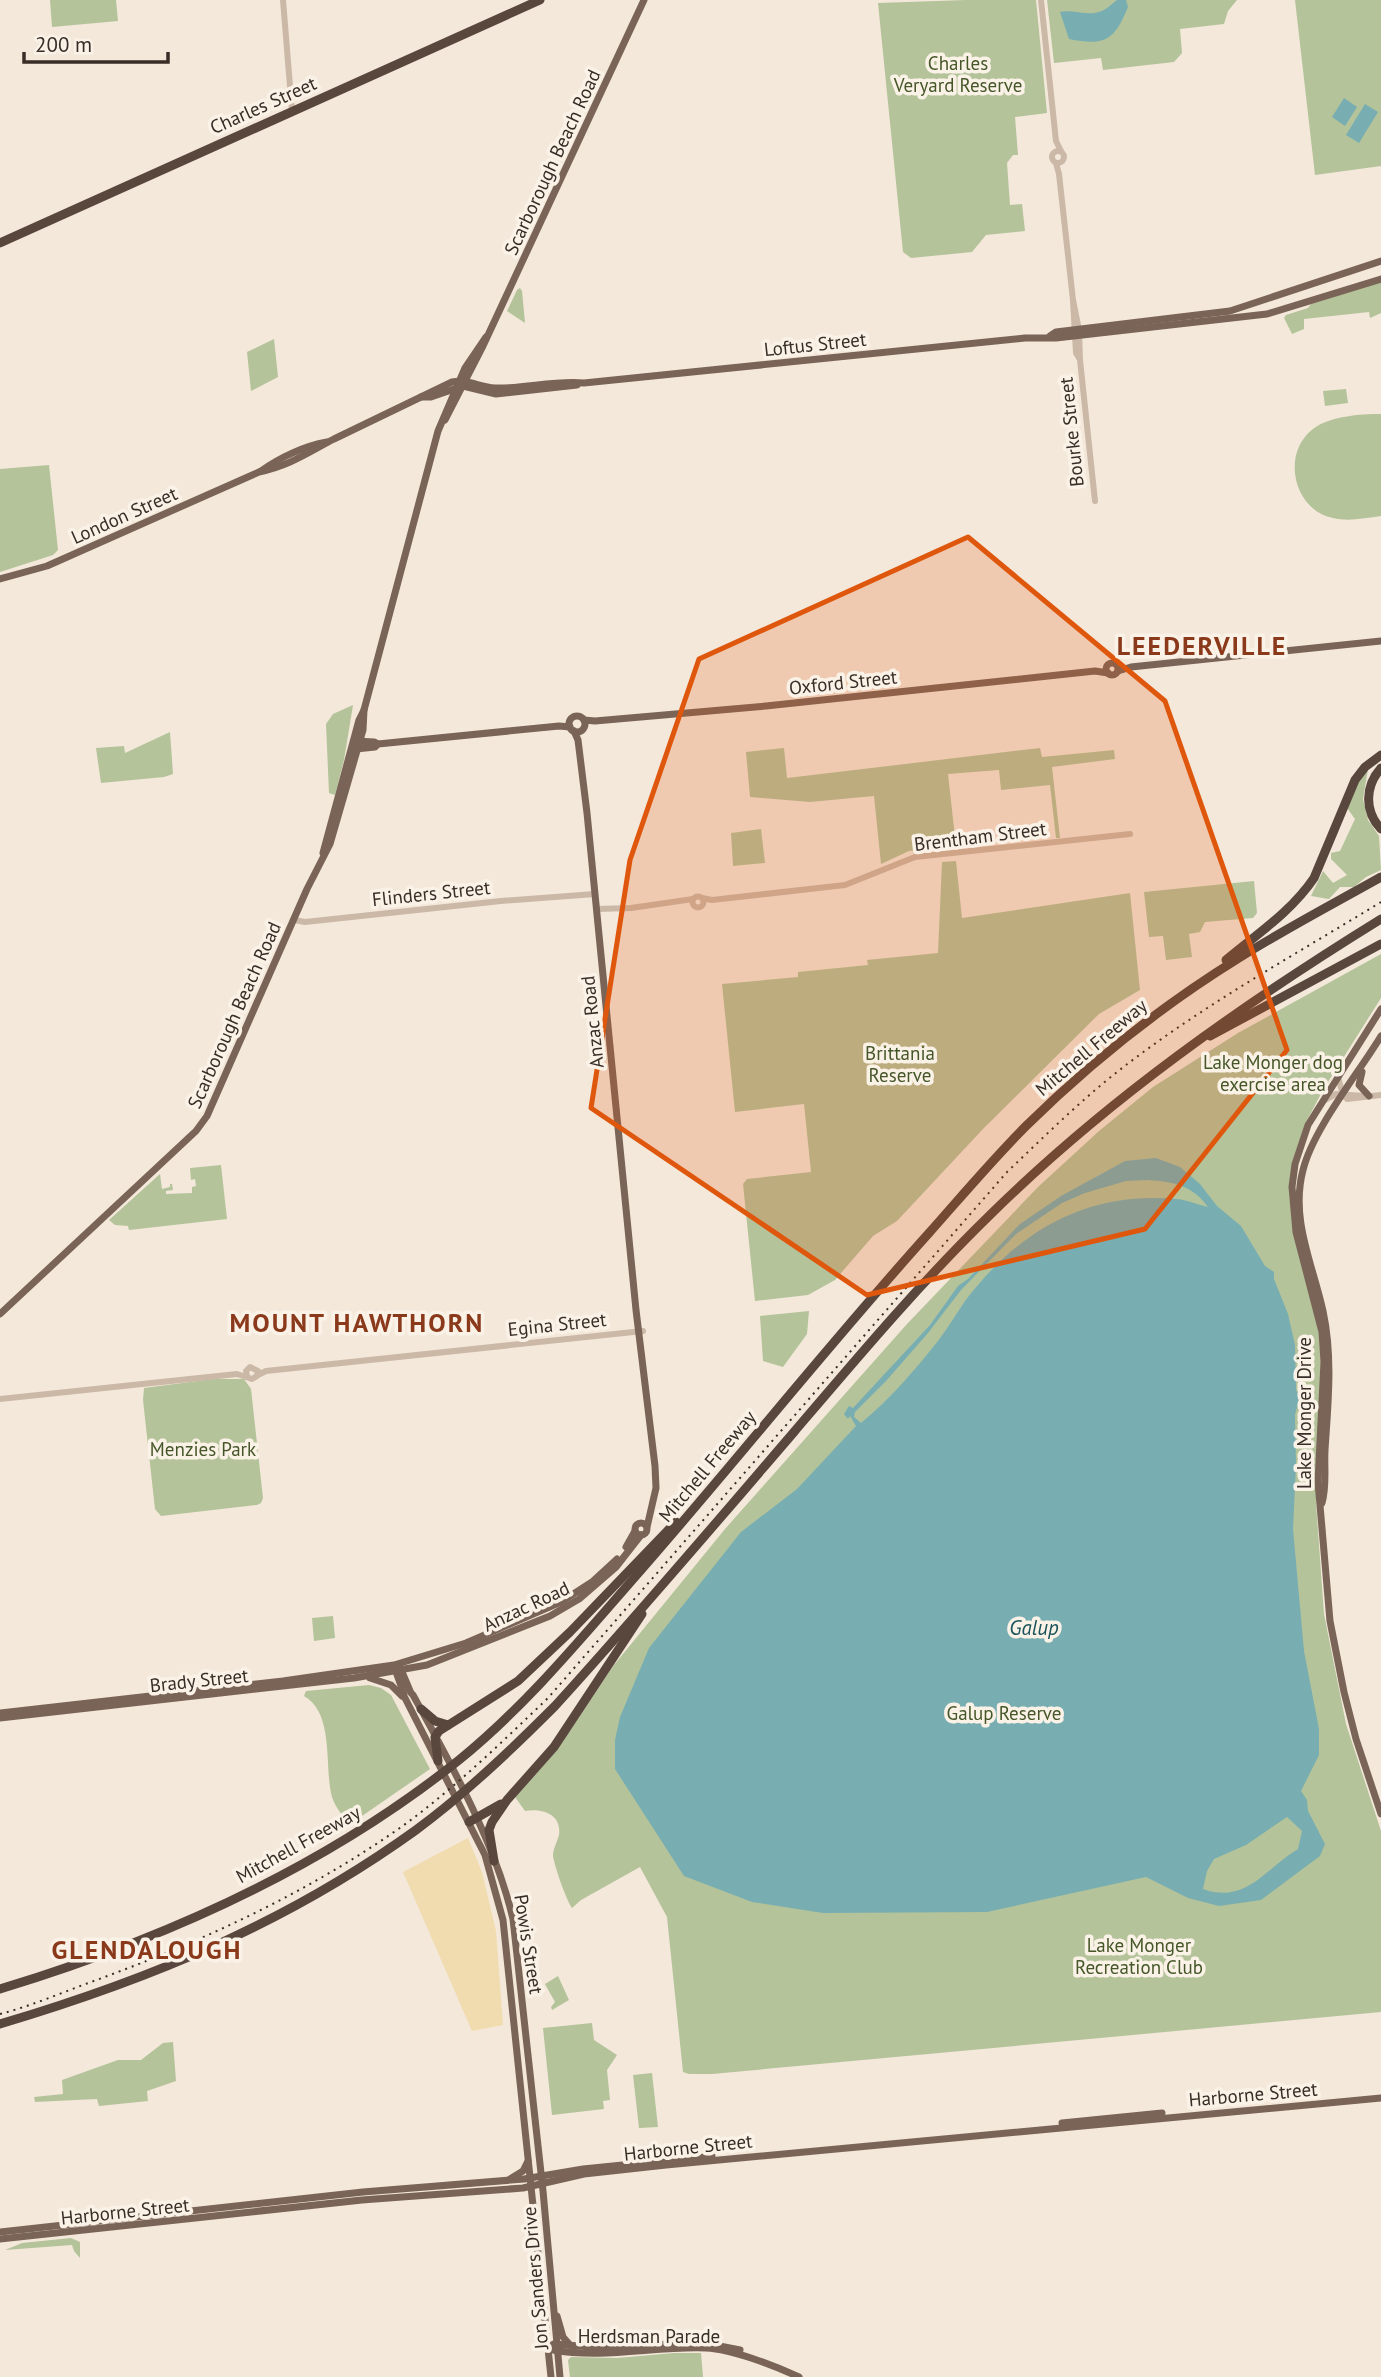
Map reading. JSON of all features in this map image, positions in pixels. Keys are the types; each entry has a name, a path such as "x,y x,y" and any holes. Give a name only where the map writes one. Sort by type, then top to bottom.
{"highway":[{"name":"Charles Street","path":"0,243 540,0"},
{"path":"1188,992 1299,900 1314,878 1351,788 1365,767 1381,755"},
{"path":"1379,828 1368,798 1371,781 1381,768"},
{"name":"Mitchell Freeway","path":"0,1989 111,1953 213,1910 318,1856 377,1820 462,1757 564,1657 999,1154 1069,1087 1139,1027 1258,946 1381,877"},
{"path":"0,2024 54,2008 177,1964 243,1934 335,1883 443,1809 555,1706 919,1287 975,1230 1087,1126 1190,1046 1258,997 1381,919"},
{"path":"1190,1046 1238,1023 1381,944"},
{"path":"438,1761 435,1737 439,1731 518,1681 552,1650 735,1459"},
{"path":"494,1861 489,1830 496,1814 554,1747 656,1591"},
{"path":"421,1709 435,1721 448,1726"},
{"path":"473,1820 507,1800"}],"main road":[{"name":"Scarborough Beach Road","path":"0,1314 201,1125 207,1116 322,857 445,412 486,337 644,0"},
{"name":"Loftus Street","path":"1077,333 1230,312 1381,261"},
{"name":"Loftus Street","path":"461,384 495,394 1049,336 1056,332 1077,333 1267,314 1381,279"},
{"name":"Scarborough Beach Road","path":"441,426 461,384"},
{"name":"London Street","path":"421,397 431,397 461,384"},
{"name":"London Street","path":"0,579 47,566 259,472 274,469 318,450 327,442 439,386 461,384"},
{"path":"431,397 441,399 445,412"},
{"name":"Oxford Street","path":"577,726 1095,671 1107,669 1112,663 1118,668 1131,667 1381,641"},
{"path":"355,745 375,747 378,744 577,726"},
{"name":"Anzac Road","path":"397,1668 466,1643 561,1602 592,1582 613,1563 638,1533 647,1531 643,1525 656,1488 577,726"},
{"name":"Lake Monger Drive","path":"1381,1009 1308,1125 1295,1164 1293,1186 1296,1232 1322,1332 1324,1362 1318,1482 1325,1580 1335,1650 1356,1739 1381,1814"},
{"name":"Lake Monger Drive","path":"1321,1507 1325,1483 1330,1364 1322,1310 1304,1242 1299,1192 1301,1174 1310,1150 1381,1036"},
{"path":"1367,1096 1359,1083 1371,1052"},
{"name":"Anzac Road","path":"397,1668 428,1665 550,1616 579,1599 616,1567 638,1533"},
{"path":"407,1685 412,1675 428,1665"},
{"name":"Brady Street","path":"0,1718 359,1677 397,1668"},
{"name":"Brady Street","path":"0,1713 397,1668"},
{"name":"Powis Street","path":"397,1668 407,1685 407,1697 421,1709 435,1737 507,1893 516,1938 542,2180"},
{"name":"Powis Street","path":"397,1668 407,1697 438,1761 473,1820 489,1865 503,1920 531,2182"},
{"path":"359,1677 384,1682 407,1697"},
{"name":"Harborne Street","path":"542,2180 556,2173 695,2157 1381,2095"},
{"name":"Harborne Street","path":"0,2239 311,2207 666,2165 1381,2095"},
{"path":"538,2142 546,2167 556,2173"},
{"path":"509,2180 523,2171 529,2157"},
{"name":"Harborne Street","path":"0,2232 310,2197 509,2180 531,2182"},
{"name":"Jon Sanders Drive","path":"542,2180 560,2377"},
{"name":"Jon Sanders Drive","path":"531,2182 551,2377"},
{"path":"310,2197 311,2207"},
{"path":"156,2214 157,2223"},
{"path":"553,2302 563,2337 571,2346"},
{"name":"Herdsman Parade","path":"557,2347 604,2348 682,2342 709,2343 736,2348 780,2365 788,2372"},
{"name":"Herdsman Parade","path":"547,2346 604,2354 708,2348 735,2353 799,2377"}],"street":[{"path":"284,0 292,111"},
{"path":"1041,0 1057,152 1052,158 1059,162 1064,156 1057,152"},
{"name":"Bourke Street","path":"1059,162 1095,501"},
{"name":"Brentham Street","path":"597,912 693,902 697,896 702,901 845,885 915,857 1130,834"},
{"name":"Flinders Street","path":"294,920 305,922 595,891"},
{"path":"1338,1075 1343,1095 1347,1099 1381,1095"},
{"path":"1322,1102 1332,1095 1343,1095"},
{"name":"Egina Street","path":"0,1399 247,1373 252,1379 257,1372 641,1331"}],"highlighted area":[{"path":"968,537 1165,701 1287,1050 1145,1229 867,1295 591,1108 630,860 699,659"}],"green space":[{"path":"50,0 116,0 118,21 52,27"},
{"name":"Charles Veryard Reserve","path":"1036,0 1047,113 1015,117 1018,155 1013,155 1007,163 1010,205 1022,204 1025,231 986,235 972,252 911,258 903,252 878,3"},
{"path":"1047,0 1237,0 1228,11 1224,24 1180,29 1182,53 1174,62 1103,70 1101,58 1054,63"},
{"path":"1295,0 1381,0 1381,166 1315,175"},
{"path":"1381,282 1381,313 1370,318 1369,312 1304,319 1304,329 1292,334 1284,318 1308,308 1311,304"},
{"path":"520,288 522,291 525,323 507,311"},
{"path":"274,339 278,377 251,391 247,352"},
{"path":"1346,389 1348,403 1325,406 1323,391"},
{"path":"1381,414 1381,516 1345,520 1319,513 1308,504 1296,480 1297,452 1303,439 1313,429 1328,421 1355,415"},
{"path":"49,465 58,550 53,555 0,572 0,469"},
{"path":"353,705 335,795 329,793 326,724 333,714"},
{"path":"170,732 173,774 101,783 96,748 124,746 125,753"},
{"path":"784,748 787,778 1040,748 1042,757 1114,750 1115,759 1052,767 1060,838 1056,838 1050,785 1001,790 999,770 948,774 956,846 909,851 881,864 874,796 810,802 750,797 746,752"},
{"path":"1368,769 1363,799 1368,820 1379,836 1381,870 1354,887 1340,887 1329,899 1311,896 1323,871 1333,883 1347,875 1331,859 1331,853 1340,851 1355,819 1347,808 1356,784"},
{"path":"761,829 765,863 733,866 731,833"},
{"name":"Brittania Reserve","path":"956,861 962,918 1130,893 1140,990 1099,1014 983,1129 897,1221 873,1236 835,1280 808,1295 755,1301 743,1184 747,1179 811,1172 804,1104 735,1112 722,984 798,977 798,972 868,965 867,960 938,953 942,862"},
{"path":"1254,881 1257,913 1253,918 1205,922 1200,932 1189,934 1192,957 1166,960 1163,936 1149,937 1144,892"},
{"name":"Galup","path":"1381,954 1381,998 1323,1090 1305,1124 1292,1163 1289,1191 1295,1237 1319,1333 1321,1363 1316,1503 1324,1614 1346,1724 1381,1831 1381,2012 712,2074 683,2072 667,1917 640,1867 581,1900 572,1908 553,1856 559,1835 557,1822 550,1814 525,1811 515,1797 556,1751 614,1665 725,1529 907,1324 1038,1187 1099,1131 1153,1087 1238,1033"},
{"path":"221,1165 227,1219 129,1230 128,1226 115,1225 109,1220 160,1174 162,1189 172,1184 173,1190 166,1191 166,1194 192,1193 192,1187 196,1186 195,1179 191,1180 190,1168"},
{"path":"809,1311 807,1334 783,1367 763,1361 760,1316"},
{"name":"Menzies Park","path":"213,1379 244,1379 251,1389 263,1498 257,1505 161,1516 155,1509 144,1388"},
{"path":"333,1616 335,1638 314,1641 312,1618"},
{"path":"369,1685 381,1688 391,1695 430,1769 349,1825 332,1797 327,1742 320,1715 314,1704 304,1696 306,1691"},
{"path":"558,1976 569,2000 552,2010 555,2002 545,1984"},
{"path":"592,2023 594,2040 617,2055 607,2070 610,2100 603,2101 604,2109 552,2115 543,2028"},
{"path":"173,2042 176,2081 147,2091 148,2101 99,2106 97,2099 35,2102 34,2097 63,2094 62,2080 118,2060 141,2060 163,2043"},
{"path":"652,2073 658,2127 639,2128 633,2075"},
{"path":"71,2238 80,2242 80,2258 72,2245 5,2250 22,2243"},
{"path":"701,2353 703,2377 570,2377 568,2360 571,2357 617,2358"}],"sand":[{"path":"468,1838 482,1872 496,1931 503,2025 472,2031 403,1872"}],"water":[{"path":"1117,0 1126,0 1128,7 1113,34 1100,41 1069,39 1060,12 1097,13"},
{"path":"1344,98 1357,107 1345,126 1332,117"},
{"path":"1365,104 1378,112 1359,143 1346,135"},
{"name":"Galup","path":"1156,1158 1180,1167 1200,1184 1217,1206 1241,1226 1265,1266 1274,1272 1274,1279 1288,1314 1295,1345 1296,1389 1299,1399 1295,1415 1293,1529 1304,1651 1319,1729 1319,1755 1301,1791 1325,1844 1320,1856 1261,1900 1219,1906 1188,1898 1146,1877 987,1912 823,1913 752,1902 684,1876 615,1769 615,1740 620,1717 649,1648 741,1532 797,1489 856,1426 850,1416 848,1419 844,1414 849,1406 853,1408 930,1325 958,1286 968,1279 1020,1224 1061,1196 1125,1161","holes":["1148,1180 1189,1189 1208,1207 1177,1199 1144,1198 1114,1202 1085,1209 1032,1235 986,1276 938,1341 892,1394 861,1423 854,1417 855,1412 928,1333 961,1290 1016,1234 1062,1203 1085,1193 1126,1181","1287,1817 1302,1831 1298,1849 1244,1888 1218,1893 1203,1889 1207,1871 1214,1859 1246,1845"]}],"railway":[{"path":"0,2014 132,1967 253,1914 368,1850 442,1795 548,1698 1007,1172 1052,1129 1082,1101 1160,1040 1253,979 1381,902"}],"district":[{"name":"LEEDERVILLE","path":"1202,646"},
{"name":"MOUNT HAWTHORN","path":"357,1323"},
{"name":"GLENDALOUGH","path":"147,1950"}],"park label":[{"name":"Lake Monger dog exercise area","path":"1273,1073"},
{"name":"Galup Reserve","path":"1004,1713"},
{"name":"Lake Monger Recreation Club","path":"1139,1956"}]}
